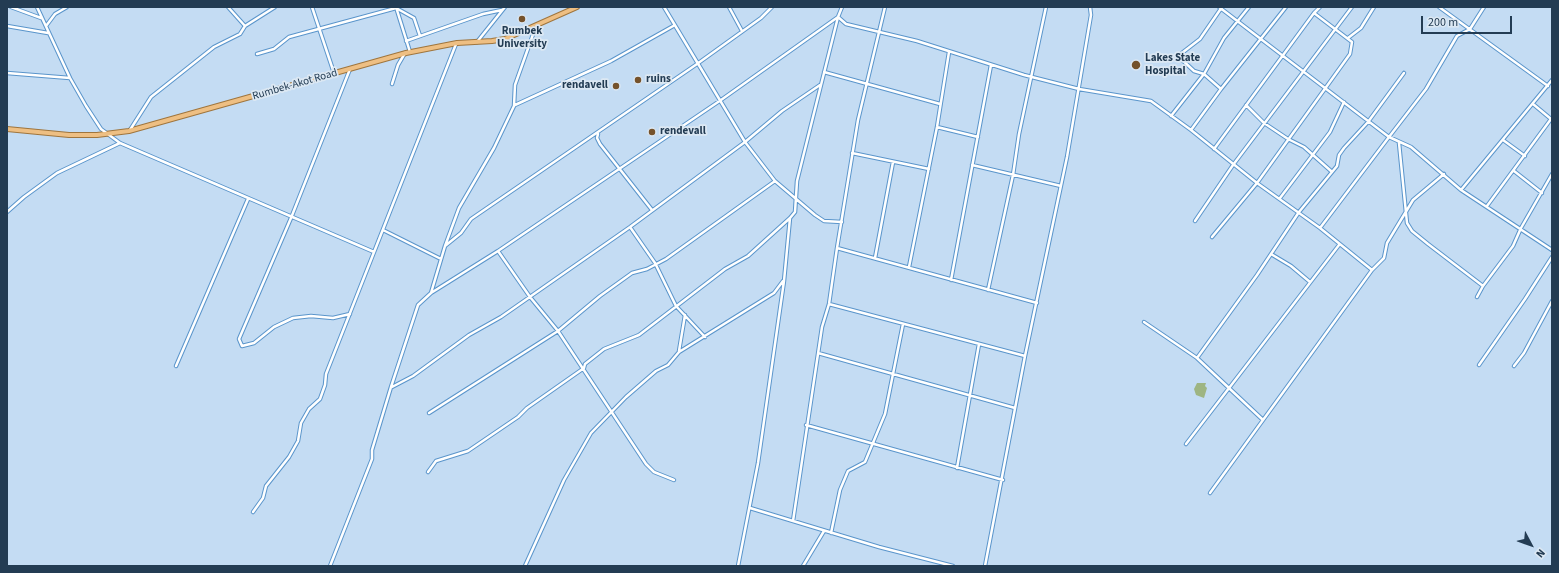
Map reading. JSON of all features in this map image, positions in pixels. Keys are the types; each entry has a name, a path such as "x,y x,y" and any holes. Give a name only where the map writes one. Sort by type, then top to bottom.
{"main road":[{"name":"Rumbek-Akot Road","path":"7,129 69,134 108,134 129,131 408,53 456,43 505,39 577,7"}],"street":[{"path":"11,7 41,18"},
{"path":"37,7 70,78 101,129 120,143 374,252"},
{"path":"46,26 55,14 67,7"},
{"path":"228,7 245,26"},
{"path":"129,131 151,97 214,47 240,34 245,26 273,7"},
{"path":"312,7 334,74"},
{"path":"476,42 505,7"},
{"path":"664,7 697,64 722,100 745,142 775,181 795,199 824,221 842,222"},
{"path":"729,7 742,31"},
{"path":"445,246 461,233 471,219 599,133 697,64 762,18 772,7"},
{"path":"428,472 436,461 468,451 584,368 585,364 604,349 639,335 724,269 748,256 790,218 794,212 797,181 838,16 842,7"},
{"path":"793,521 806,425 822,327 829,304 852,153 866,84 885,7"},
{"path":"988,290 1013,175 1019,134 1046,7"},
{"path":"985,566 1025,356 1061,186 1091,15 1090,7"},
{"path":"1171,116 1204,74 1224,38 1249,7"},
{"path":"1191,130 1221,89 1286,7"},
{"path":"1214,149 1314,13 1320,7"},
{"path":"1195,221 1233,165 1337,29 1352,7"},
{"path":"1348,38 1361,28 1374,7"},
{"path":"1439,7 1548,86"},
{"path":"1320,228 1426,89 1457,36 1470,29 1484,7"},
{"path":"392,84 398,65 408,53 396,8"},
{"path":"257,54 274,49 289,37 320,30 396,8 414,18 420,36"},
{"path":"1221,89 1204,74 1194,70 1178,56 1200,39 1220,8 1237,23 1326,88 1368,122 1389,137 1411,147 1461,190 1552,250"},
{"path":"406,41 483,14 502,10"},
{"path":"1212,237 1257,183 1350,54 1352,42 1337,29 1314,13"},
{"path":"838,16 846,24 878,33 889,34 1032,77 1079,89 1151,101 1191,130 1233,165 1320,228 1338,245 1372,270"},
{"path":"330,566 372,459 372,450 418,306 431,294 498,251 722,100 838,16"},
{"path":"514,106 611,61 675,25"},
{"path":"7,26 49,33"},
{"path":"431,294 445,246 459,208 494,148 514,106 515,85 536,26"},
{"path":"253,512 263,498 266,486 290,457 298,441 301,423 310,409 320,400 325,385 326,374 456,43"},
{"path":"909,267 937,127 949,52"},
{"path":"951,280 991,65"},
{"path":"350,69 292,218 239,339 242,346 254,343 274,327 293,318 311,316 333,318 350,314"},
{"path":"824,72 940,104"},
{"path":"7,73 70,78"},
{"path":"1197,358 1299,212 1331,171 1337,166 1339,156 1344,148 1368,122 1404,73"},
{"path":"1461,190 1552,80"},
{"path":"391,387 413,376 469,335 501,317 530,297 745,142 782,111 821,85"},
{"path":"1280,198 1330,132 1344,102"},
{"path":"1487,206 1552,120 1533,104"},
{"path":"1246,105 1264,123 1288,140 1295,141 1331,171"},
{"path":"937,127 978,137"},
{"path":"599,133 597,138 600,144 621,168 652,210"},
{"path":"1503,140 1525,156"},
{"path":"1399,142 1407,224 1412,231 1483,286"},
{"path":"7,212 50,178 120,143"},
{"path":"852,153 929,169"},
{"path":"876,258 893,162"},
{"path":"972,165 1061,186"},
{"path":"1514,171 1542,193"},
{"path":"1210,492 1372,270 1384,258 1387,244 1413,200 1444,174"},
{"path":"1477,297 1483,286 1513,246 1520,228 1552,174"},
{"path":"429,413 558,331 600,296 632,273 647,269 655,263 666,259 775,181"},
{"path":"176,366 248,199"},
{"path":"738,566 758,463 784,281 790,218"},
{"path":"630,226 655,263 676,306 705,337"},
{"path":"383,230 441,259"},
{"path":"1186,444 1338,245"},
{"path":"837,248 1037,303"},
{"path":"498,251 530,297 558,331 584,368 646,464 654,472 674,480"},
{"path":"1271,254 1291,266 1310,282"},
{"path":"1478,364 1525,300 1552,256"},
{"path":"525,566 564,480 591,434 644,381 656,371 668,365 679,352 774,293 784,281"},
{"path":"1514,366 1524,353 1552,301"},
{"path":"829,304 1025,356"},
{"path":"679,352 685,314"},
{"path":"1144,322 1197,358 1263,420"},
{"path":"831,533 840,490 848,471 865,462 874,444 878,428 885,414 903,324"},
{"path":"957,468 971,396 979,344"},
{"path":"818,353 1015,408"},
{"path":"806,425 1002,480"},
{"path":"750,508 878,547 953,566"},
{"path":"803,566 824,531"}],"green space":[{"path":"1197,383 1206,383 1205,386 1207,388 1204,398 1196,395 1194,389"}],"place":[{"name":"Rumbek University","path":"522,19"},
{"name":"Lakes State Hospital","path":"1136,65"},
{"name":"ruins","path":"638,80"},
{"name":"rendavell","path":"616,86"},
{"name":"rendevall","path":"652,132"}]}
